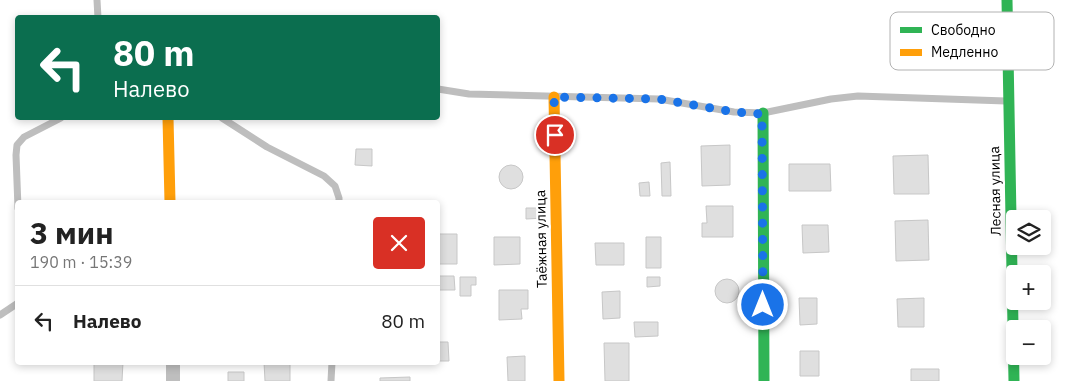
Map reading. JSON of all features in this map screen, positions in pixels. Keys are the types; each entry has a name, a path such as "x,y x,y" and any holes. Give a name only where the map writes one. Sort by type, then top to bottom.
{"street":[{"name":"Лесная улица","path":"1008,70 1014,381"},
{"name":"Таёжная улица","path":"554,97 559,381"},
{"path":"762,114 764,381"},
{"path":"168,120 170,200"},
{"path":"173,365 173,381"}],"lane":[{"path":"97,0 98,15"},
{"path":"440,89 470,94 659,99 734,112 762,114 831,99 858,96 1009,102"},
{"path":"18,200 17,145 24,137 57,120"},
{"path":"225,120 267,147 324,176 335,186 339,200"},
{"path":"0,314 15,305"},
{"path":"332,365 332,381"}],"building":[{"path":"730,145 730,185 702,186 701,146"},
{"path":"356,149 372,149 372,166 355,165"},
{"path":"928,155 929,194 894,194 893,156"},
{"path":"670,162 671,196 662,196 661,163"},
{"path":"789,164 830,164 831,191 789,191"},
{"path":"511,165 519,169 523,177 519,185 511,189 503,185 499,177 503,169"},
{"path":"649,182 650,196 640,196 639,183"},
{"path":"706,206 733,206 733,237 702,237 702,223 707,223"},
{"path":"526,208 544,208 544,218 526,219"},
{"path":"928,220 929,260 896,261 895,221"},
{"path":"802,225 828,225 829,252 803,253"},
{"path":"440,234 457,234 457,264 440,264"},
{"path":"494,237 520,237 520,264 494,265"},
{"path":"646,237 661,237 661,268 646,268"},
{"path":"595,243 624,243 624,265 596,265"},
{"path":"440,276 454,276 455,290 440,290"},
{"path":"460,277 476,277 476,285 471,285 471,296 460,296"},
{"path":"647,277 660,277 660,286 647,287"},
{"path":"727,279 735,283 739,291 735,299 727,303 719,299 715,291 719,283"},
{"path":"499,290 528,290 528,309 521,309 522,319 499,320"},
{"path":"620,291 620,318 603,319 602,292"},
{"path":"799,298 817,298 817,324 800,325"},
{"path":"924,298 924,327 898,327 897,299"},
{"path":"634,322 658,322 658,336 635,337"},
{"path":"440,342 448,342 449,361 440,361"},
{"path":"604,343 629,343 629,381 605,381"},
{"path":"800,351 819,351 819,376 800,376"},
{"path":"525,356 525,381 508,381 507,357"},
{"path":"94,365 123,365 122,381 94,381"},
{"path":"264,365 290,365 290,381 265,381"},
{"path":"911,369 939,369 939,381 911,381"},
{"path":"228,372 244,372 244,381 228,381"},
{"path":"410,377 410,381 380,381 380,378"}],"traffic: fast":[{"path":"1007,0 1007,12"},
{"path":"1008,70 1014,381"},
{"path":"763,113 764,381"}],"traffic: slow":[{"path":"554,97 559,381"},
{"path":"168,120 170,200"}],"route":[{"path":"555,135 554,97 659,99 734,112 762,114 763,305"}]}
